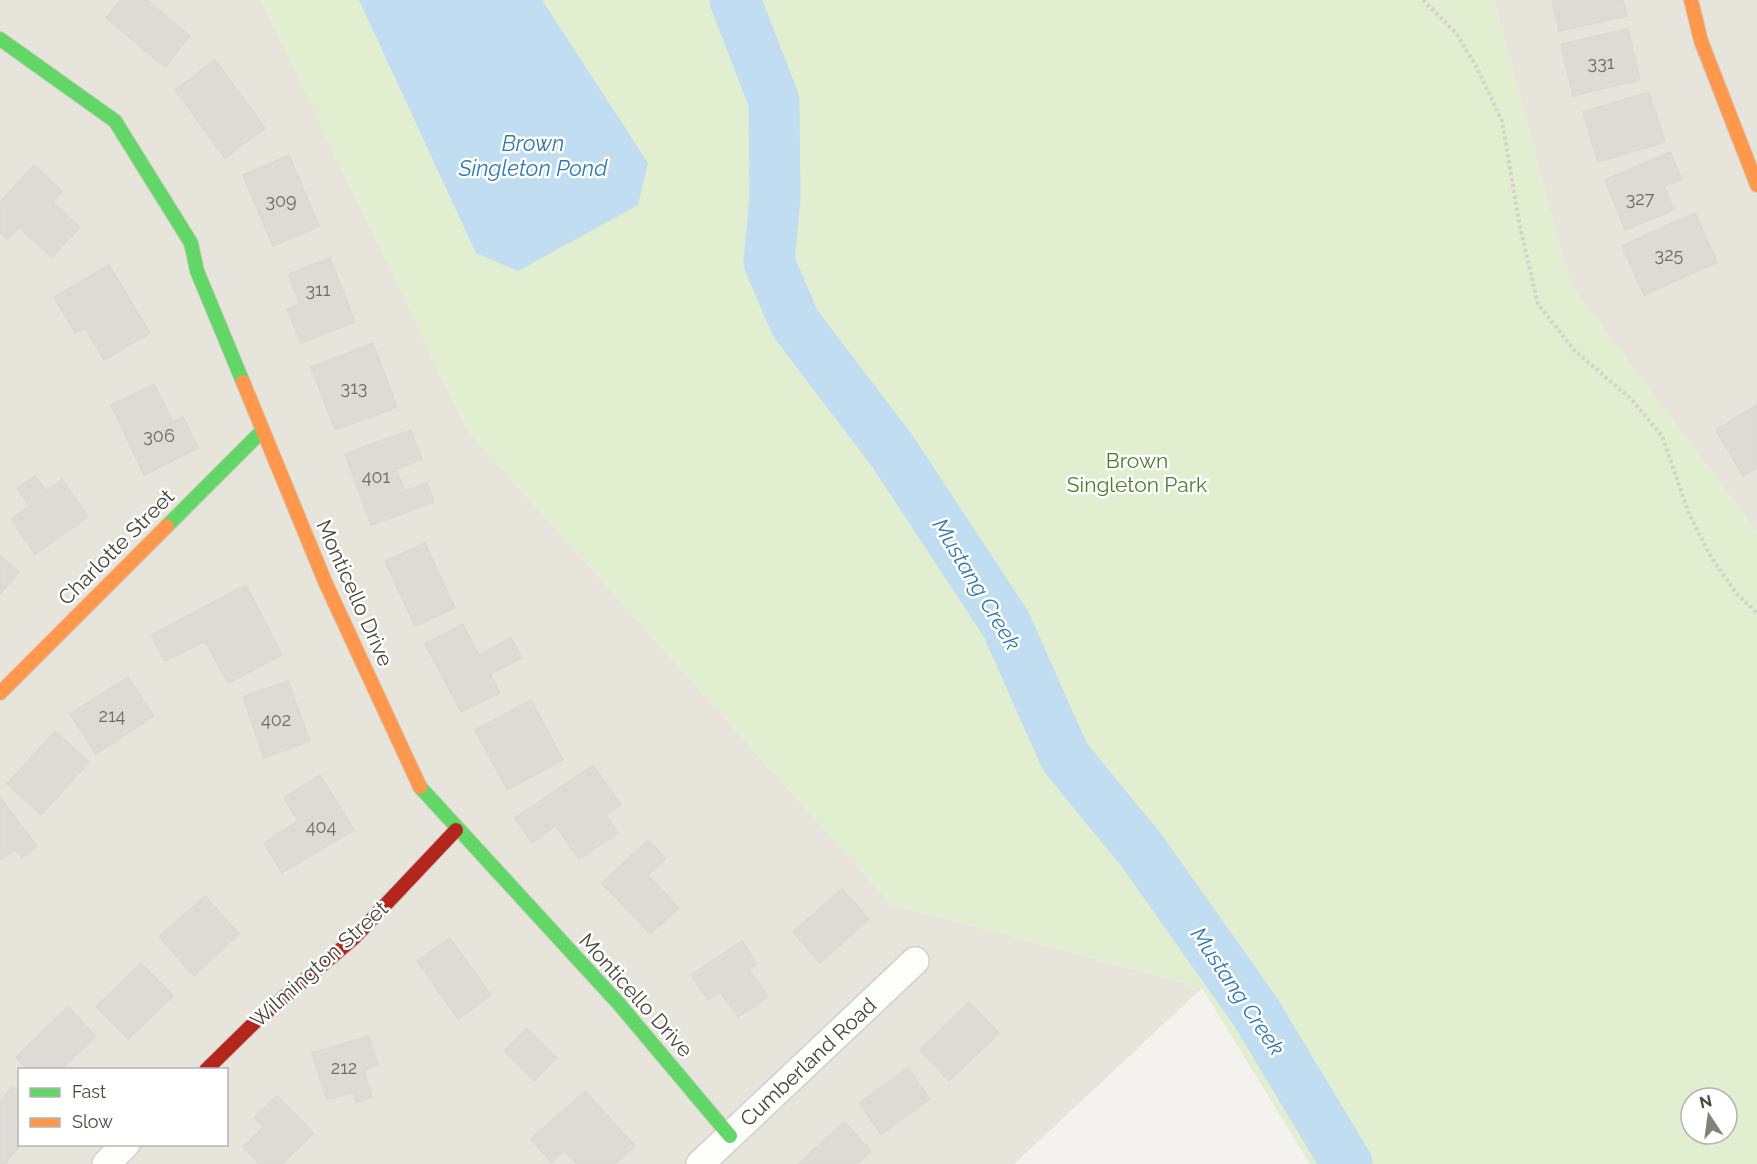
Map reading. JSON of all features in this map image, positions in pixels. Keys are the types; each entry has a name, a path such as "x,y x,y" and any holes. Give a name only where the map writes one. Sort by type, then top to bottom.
{"street":[{"path":"1691,0 1701,41 1757,185"},
{"name":"Monticello Drive","path":"0,39 115,122 191,243 197,271 326,584 422,792 619,1004 730,1136"},
{"name":"Charlotte Street","path":"0,693 262,431"},
{"name":"Wilmington Street","path":"208,1068 256,1022 354,938 456,830"},
{"name":"Cumberland Road","path":"700,1164 915,961"},
{"path":"106,1164 124,1146"}],"path":[{"path":"1423,0 1456,33 1476,66 1502,121 1520,228 1538,304 1574,350 1631,399 1662,436 1689,514 1711,557 1737,594 1757,613"}],"shaded area":[{"path":"0,0 261,0 468,431 891,904 1202,988 1014,1164 0,1164"},
{"path":"1494,0 1757,0 1757,532 1570,284"}],"green space":[{"name":"Brown Singleton Park","path":"261,0 1494,0 1570,284 1757,532 1757,1164 1310,1164 1202,988 891,904 468,431"}],"water":[{"name":"Brown Singleton Pond","path":"359,0 542,0 648,163 638,205 518,271 476,253"}],"building":[{"path":"121,0 147,0 190,36 165,67 106,18"},
{"path":"1552,0 1623,0 1627,16 1559,31"},
{"path":"1628,29 1640,80 1573,96 1561,44"},
{"path":"215,60 265,128 225,158 175,90"},
{"path":"1649,92 1665,142 1598,162 1583,112"},
{"path":"1670,152 1682,179 1664,186 1674,210 1625,230 1605,180"},
{"path":"289,155 319,226 273,246 243,175"},
{"path":"34,165 62,191 53,202 80,227 52,257 19,227 7,239 0,232 0,202"},
{"path":"1695,213 1717,262 1644,295 1622,246"},
{"path":"330,258 355,322 301,343 287,309 300,304 288,274"},
{"path":"109,265 150,333 104,360 85,328 75,333 54,297"},
{"path":"373,343 397,407 335,430 311,367"},
{"path":"154,384 173,422 183,417 198,448 144,475 111,405"},
{"path":"1757,405 1757,468 1743,476 1716,430"},
{"path":"411,430 422,459 396,469 405,491 427,483 434,502 371,525 345,454"},
{"path":"35,476 46,491 62,479 88,517 35,554 11,519 29,506 17,488"},
{"path":"425,543 455,608 415,626 385,561"},
{"path":"0,555 19,572 0,594"},
{"path":"246,585 282,655 228,683 205,641 165,661 151,635"},
{"path":"463,624 479,655 511,638 522,658 490,674 500,693 461,712 425,644"},
{"path":"128,677 154,716 96,754 70,714"},
{"path":"288,681 310,741 264,758 243,697"},
{"path":"531,700 563,760 507,790 475,730"},
{"path":"55,731 89,762 41,815 7,784"},
{"path":"593,765 621,804 606,815 618,833 579,859 556,826 532,843 515,818"},
{"path":"320,775 354,830 282,873 264,843 298,821 284,798"},
{"path":"0,797 37,846 22,858 15,849 0,860"},
{"path":"648,840 666,859 648,875 679,908 650,934 602,883"},
{"path":"842,889 869,919 820,963 793,932"},
{"path":"205,896 239,934 194,976 159,937"},
{"path":"450,938 491,995 458,1019 417,961"},
{"path":"742,941 757,964 749,969 768,997 738,1017 720,992 708,1000 691,975"},
{"path":"141,963 173,996 128,1039 96,1007"},
{"path":"969,1002 999,1033 949,1081 920,1050"},
{"path":"68,1007 96,1036 65,1068 26,1068 16,1057"},
{"path":"527,1028 557,1058 534,1081 504,1051"},
{"path":"369,1036 378,1065 364,1070 372,1097 356,1102 353,1092 327,1100 312,1053"},
{"path":"908,1068 930,1099 881,1134 859,1103"},
{"path":"12,1087 18,1092 19,1146 5,1164 0,1164 0,1101"},
{"path":"585,1091 635,1146 615,1164 577,1164 564,1150 551,1162 531,1139"},
{"path":"277,1096 314,1133 282,1164 260,1164 243,1147 263,1127 254,1117"},
{"path":"844,1122 871,1151 857,1164 798,1164"}],"waterway":[{"name":"Mustang Creek","path":"735,0 774,101 775,198 769,262 795,323 893,452 1006,624 1065,757 1142,851 1255,1011 1347,1164"}],"traffic: fast":[{"path":"0,39 115,121 191,243 197,271 243,382"},
{"path":"167,526 262,431"},
{"path":"420,787 619,1004 730,1136"}],"traffic: slow":[{"path":"1691,0 1701,41 1757,185"},
{"path":"243,382 326,584 420,787"},
{"path":"0,693 167,526"}],"traffic: jam":[{"path":"208,1068 256,1021 354,938 456,830"}]}
